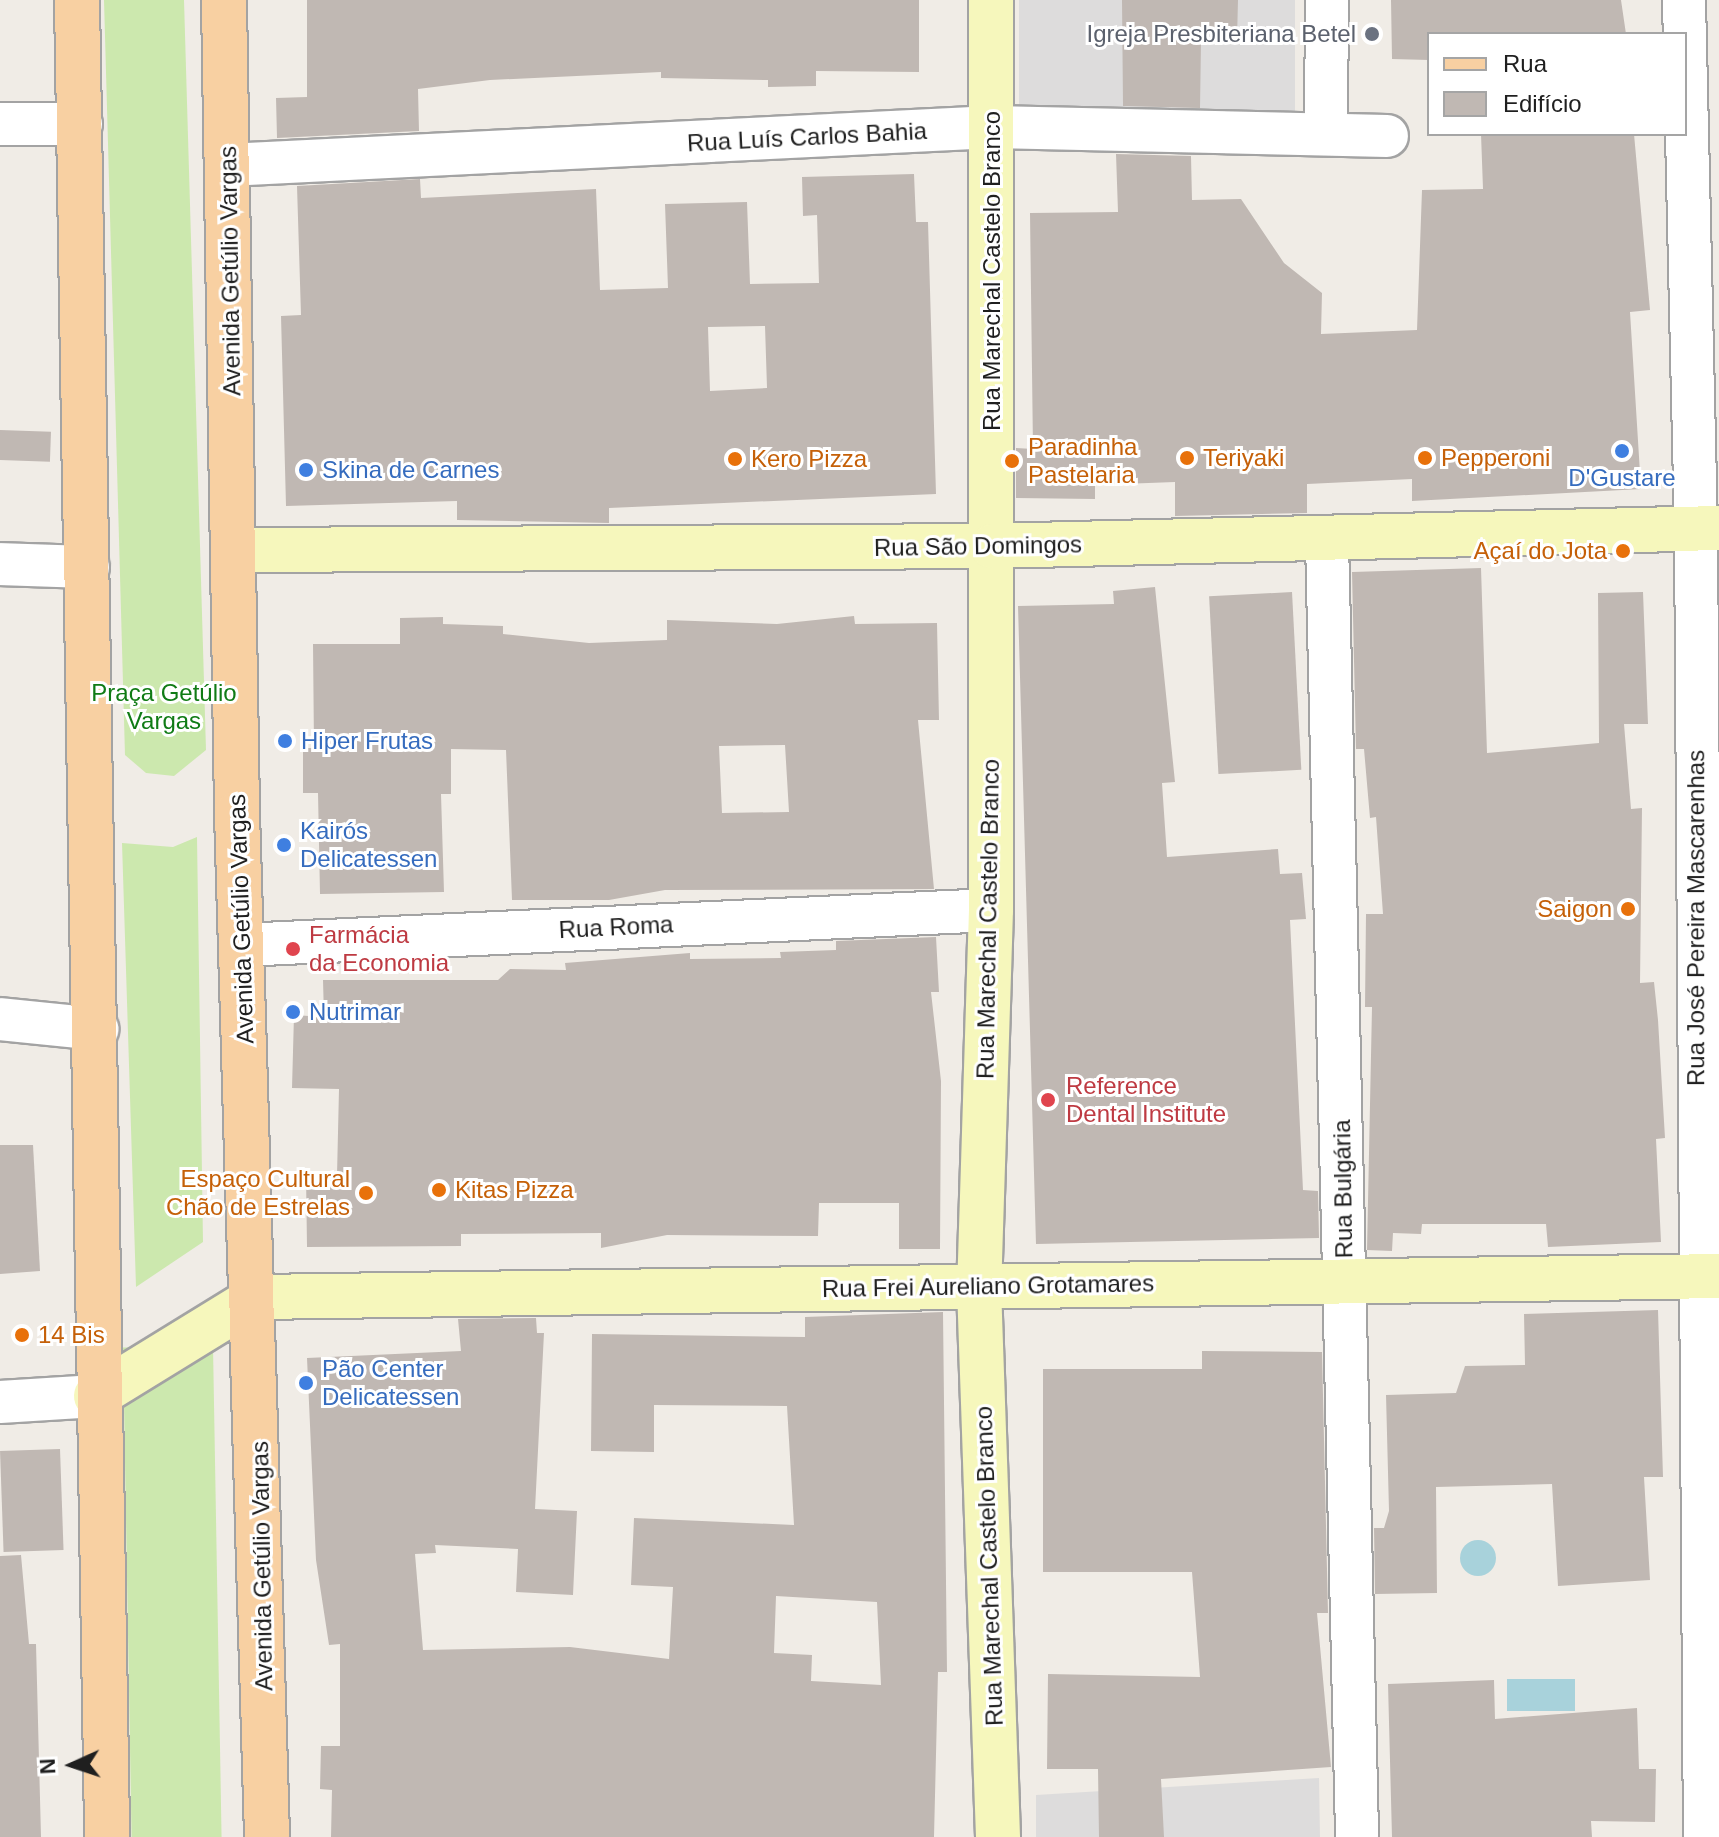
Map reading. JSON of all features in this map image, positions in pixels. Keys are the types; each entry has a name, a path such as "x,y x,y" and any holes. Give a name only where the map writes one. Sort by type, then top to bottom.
{"main road":[{"path":"77,0 97,1029 96,1396 107,1837"},
{"name":"Avenida Getúlio Vargas","path":"224,0 237,550 241,945 257,1297 267,1837"}],"street":[{"name":"Rua Marechal Castelo Branco","path":"991,0 991,910 979,1287 998,1837"},
{"path":"1326,133 1327,0"},
{"name":"Rua José Pereira Mascarenhas","path":"1684,0 1685,32"},
{"name":"Rua José Pereira Mascarenhas","path":"1687,66 1707,529 1710,1811"},
{"path":"0,124 81,124"},
{"name":"Rua Luís Carlos Bahia","path":"227,165 993,127 1387,136"},
{"path":"1692,176 1719,144"},
{"name":"Rua São Domingos","path":"237,550 992,546 1327,541 1707,529"},
{"name":"Rua Bulgária","path":"1327,541 1357,1837"},
{"path":"0,564 88,567"},
{"name":"Rua Roma","path":"241,945 991,910"},
{"path":"0,1019 97,1029"},
{"name":"Rua Frei Aureliano Grotamares","path":"257,1297 1708,1276"},
{"path":"0,1402 96,1396 257,1297"}],"shaded area":[{"path":"1019,0 1295,0 1295,113 1019,113"},
{"path":"1319,1778 1320,1837 1036,1837 1036,1795"}],"green space":[{"name":"Praça Getúlio Vargas","path":"104,0 184,0 206,750 174,776 146,773 125,755"},
{"path":"197,837 203,1242 136,1287 122,843 173,847"},
{"path":"213,1346 222,1837 132,1837 123,1348"}],"water":[{"path":"1478,1540 1491,1545 1496,1558 1491,1571 1478,1576 1465,1571 1460,1558 1465,1545"},
{"path":"1507,1679 1575,1679 1575,1711 1507,1711"}],"building":[{"path":"307,0 919,0 919,72 816,71 816,86 768,87 768,80 661,78 661,72 490,80 418,89 419,131 277,138 276,98 307,97"},
{"path":"1122,0 1238,0 1237,39 1201,42 1200,108 1123,106"},
{"path":"1391,0 1621,0 1626,32 1427,32 1427,60 1392,59"},
{"path":"1481,136 1634,136 1650,310 1630,312 1641,489 1412,501 1412,479 1307,484 1307,513 1175,516 1175,482 1095,485 1095,499 1016,498 1016,448 1033,449 1030,213 1118,212 1116,154 1191,156 1192,200 1241,199 1284,263 1322,293 1321,334 1417,330 1422,190 1483,189"},
{"path":"914,174 916,222 928,222 936,494 609,508 609,523 457,520 457,501 286,506 281,316 301,315 297,186 420,179 421,198 596,189 600,290 668,288 665,204 747,202 750,284 819,283 817,215 803,216 802,177","holes":["765,326 767,388 710,391 708,327"]},
{"path":"0,430 51,432 50,462 0,460"},
{"path":"1481,568 1487,753 1599,743 1598,593 1643,592 1648,724 1624,724 1631,809 1642,808 1640,983 1654,982 1658,1020 1665,1138 1656,1139 1661,1242 1548,1247 1546,1224 1422,1224 1421,1234 1393,1233 1392,1251 1367,1250 1372,1007 1365,1007 1366,914 1383,914 1376,817 1370,818 1364,749 1356,749 1352,572"},
{"path":"1155,587 1175,782 1162,783 1167,857 1278,849 1280,874 1302,873 1306,919 1290,920 1303,1190 1318,1191 1319,1238 1036,1244 1018,606 1114,604 1113,591"},
{"path":"1292,592 1301,770 1218,774 1209,596"},
{"path":"854,616 855,624 937,623 939,720 918,720 934,889 665,890 609,900 512,900 506,750 451,749 451,794 441,794 444,892 320,894 318,793 303,793 303,748 314,748 313,644 400,644 400,618 443,617 443,624 503,626 503,634 589,643 667,640 667,620 777,624","holes":["785,745 789,812 722,813 719,746"]},
{"path":"936,937 939,992 931,992 941,1081 940,1249 899,1249 899,1203 819,1203 818,1236 667,1235 601,1248 601,1233 461,1234 461,1246 307,1247 306,1175 337,1175 339,1089 292,1088 294,1015 324,1017 323,980 498,980 510,969 566,970 565,963 690,953 690,959 781,958 780,952 836,950 836,941"},
{"path":"0,1145 33,1145 40,1271 0,1274"},
{"path":"1658,1310 1663,1477 1644,1477 1650,1580 1558,1586 1552,1484 1436,1487 1437,1593 1375,1594 1374,1528 1384,1528 1389,1511 1386,1395 1456,1393 1465,1366 1525,1365 1524,1314"},
{"path":"943,1312 947,1672 938,1672 934,1837 331,1837 332,1790 320,1789 321,1746 340,1746 340,1644 329,1645 316,1560 307,1358 461,1351 458,1319 536,1318 537,1333 544,1333 535,1509 577,1511 573,1595 516,1592 518,1549 435,1545 436,1553 415,1554 423,1650 570,1647 669,1659 673,1587 631,1585 634,1518 794,1525 787,1406 654,1405 654,1452 591,1451 592,1334 805,1337 805,1317","holes":["776,1596 877,1602 881,1685 811,1681 812,1655 774,1653"]},
{"path":"1202,1351 1322,1352 1328,1613 1317,1613 1331,1767 1161,1779 1164,1837 1099,1837 1098,1769 1047,1769 1048,1674 1200,1677 1192,1572 1043,1572 1043,1369 1202,1369"},
{"path":"60,1449 64,1550 4,1552 0,1451"},
{"path":"21,1555 29,1644 36,1644 41,1837 0,1837 0,1556"},
{"path":"1494,1680 1495,1719 1637,1708 1639,1769 1656,1769 1655,1822 1591,1821 1592,1837 1392,1837 1388,1684"}],"place":[{"name":"Igreja Presbiteriana Betel","path":"1372,34"},
{"name":"D'Gustare","path":"1622,451"},
{"name":"Teriyaki","path":"1187,458"},
{"name":"Pepperoni","path":"1425,458"},
{"name":"Kero Pizza","path":"735,459"},
{"name":"Paradinha Pastelaria","path":"1012,461"},
{"name":"Skina de Carnes","path":"306,470"},
{"name":"Açaí do Jota","path":"1623,551"},
{"name":"Hiper Frutas","path":"285,741"},
{"name":"Kairós Delicatessen","path":"284,845"},
{"name":"Saigon","path":"1628,909"},
{"name":"Farmácia da Economia","path":"293,949"},
{"name":"Nutrimar","path":"293,1012"},
{"name":"Reference Dental Institute","path":"1048,1100"},
{"name":"Kitas Pizza","path":"439,1190"},
{"name":"Espaço Cultural Chão de Estrelas","path":"366,1193"},
{"name":"14 Bis","path":"22,1335"},
{"name":"Pão Center Delicatessen","path":"306,1383"}]}
